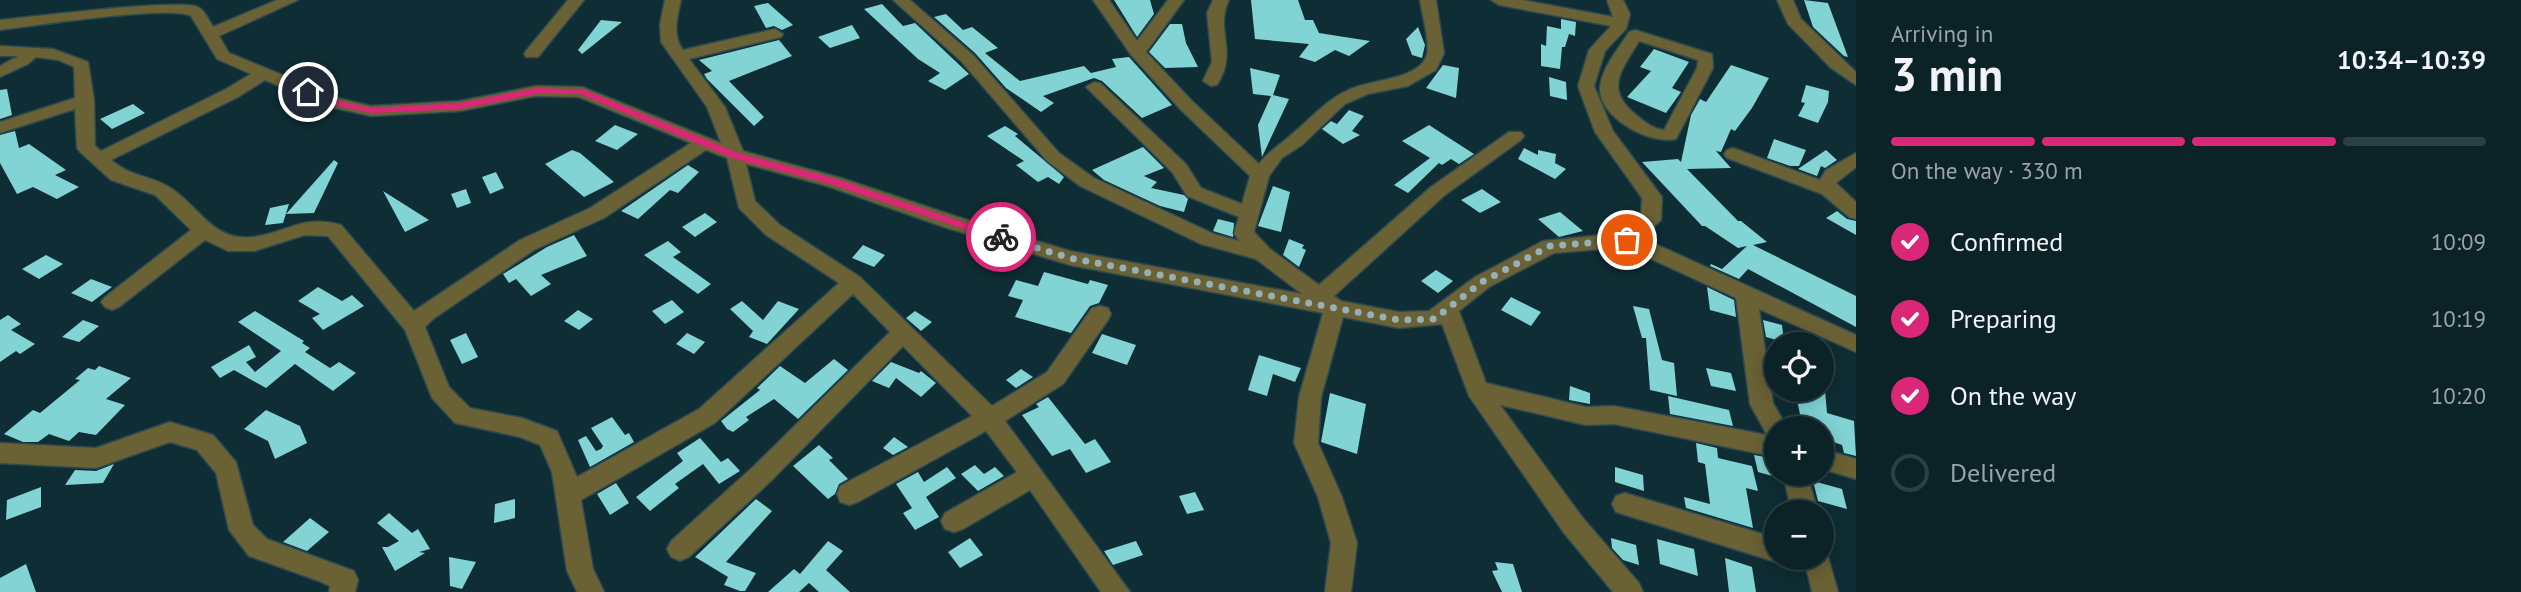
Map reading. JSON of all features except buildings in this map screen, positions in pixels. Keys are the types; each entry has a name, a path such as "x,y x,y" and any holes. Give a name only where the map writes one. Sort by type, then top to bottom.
{"street":[{"path":"5,24 58,12 93,0"},
{"path":"189,9 213,0"},
{"path":"209,34 290,0"},
{"path":"532,54 576,0"},
{"path":"673,0 668,24 669,42 716,107 735,155 746,203 773,230 853,282 990,419 1117,592"},
{"path":"901,0 967,58 1054,157 1087,182 1208,239 1263,254"},
{"path":"1101,0 1136,52 1186,105 1259,175"},
{"path":"1136,52 1176,0"},
{"path":"1211,81 1220,62 1216,13 1221,0"},
{"path":"1328,303 1263,254 1244,233 1259,175 1276,155 1296,141 1339,100 1363,90 1402,82 1430,66 1436,53 1428,0"},
{"path":"1499,0 1625,29 1706,57 1705,68 1670,135 1656,136 1644,131 1612,102 1610,82 1625,29 1615,0"},
{"path":"1786,0 1794,21 1837,65 1856,79"},
{"path":"5,24 158,4 189,9 197,13 223,56 336,103 371,111 460,106 536,91 582,92 735,155 834,182 951,222 1070,258 1328,303 1399,320 1434,319 1482,282 1550,246 1627,240 1856,344"},
{"path":"1625,29 1597,50 1587,86 1604,132 1652,197 1651,220 1627,240"},
{"path":"679,56 775,34"},
{"path":"0,51 71,57 82,65 86,148 118,176 162,191 204,231 228,244 254,244 304,229 334,230 414,327 440,392 463,416 522,428 549,438 564,472 580,571 591,592"},
{"path":"0,72 22,61 32,52"},
{"path":"99,159 232,93 264,73"},
{"path":"1094,87 1179,168 1194,192 1249,214"},
{"path":"0,128 85,100"},
{"path":"1338,592 1344,543 1330,497 1306,443 1310,397 1328,303 1438,191 1515,136"},
{"path":"414,327 425,313 527,245 597,213 704,143"},
{"path":"1733,154 1829,190 1856,212"},
{"path":"1829,190 1827,183 1833,174 1856,159"},
{"path":"112,302 204,231"},
{"path":"568,495 707,416 853,282"},
{"path":"1746,294 1762,404 1769,416"},
{"path":"1447,309 1477,390 1565,515 1630,592"},
{"path":"849,494 990,419 1055,378 1100,314"},
{"path":"680,549 763,473 903,332"},
{"path":"1477,390 1586,416 1614,415 1764,445"},
{"path":"0,453 96,458 170,432 205,442 227,469 242,530 258,548 326,570 345,580 342,592"},
{"path":"1834,463 1856,469"},
{"path":"954,521 1033,475"},
{"path":"1625,504 1764,546"},
{"path":"1817,570 1825,592"}],"way so far":[{"path":"1001,237 1070,258 1399,320 1434,319 1482,282 1550,246 1627,240"}],"route":[{"path":"308,92 336,103 371,111 460,106 536,91 582,92 735,155 834,182 1001,237"}]}
